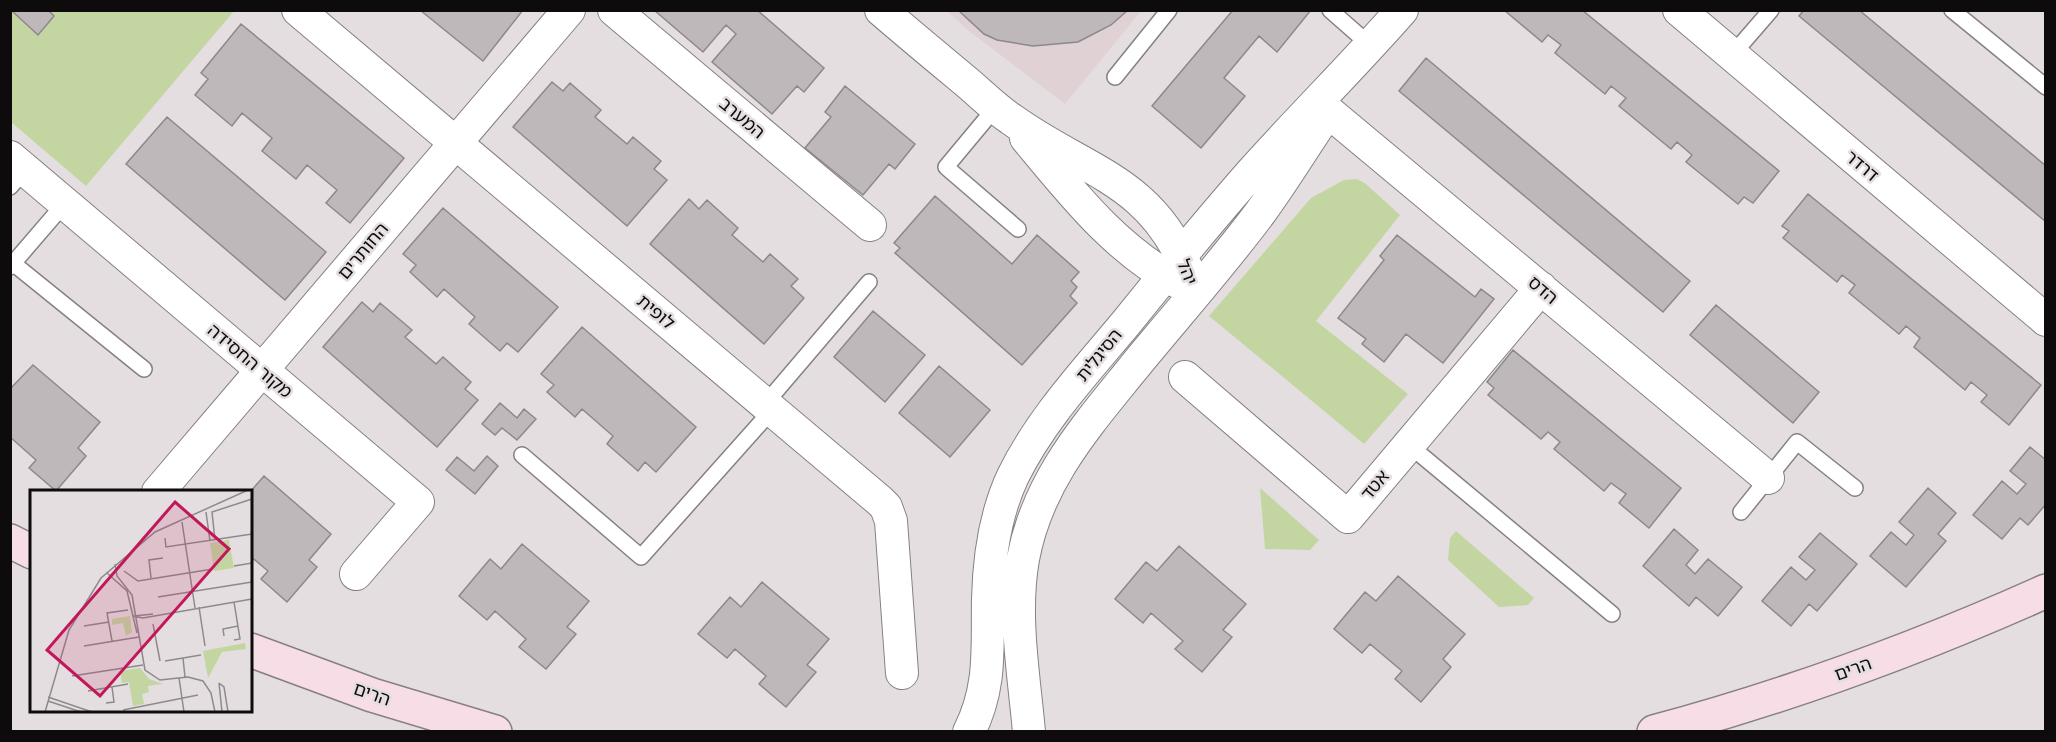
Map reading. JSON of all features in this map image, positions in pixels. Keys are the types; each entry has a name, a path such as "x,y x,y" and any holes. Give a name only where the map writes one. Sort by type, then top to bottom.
{"main road":[{"path":"10,541 30,551"},
{"name":"הרים","path":"1654,732 1743,707 1840,674 2046,591"},
{"name":"הרים","path":"252,651 372,694 495,732"}],"street":[{"name":"לופית","path":"298,10 886,507 891,521 902,673"},
{"name":"החותרים","path":"160,490 569,10"},
{"name":"המערב","path":"614,10 870,225"},
{"name":"יהל","path":"881,10 1003,113 1087,209 1118,239 1173,265 1196,292"},
{"name":"הסיגלית","path":"969,732 983,697 988,670 989,578 993,536 1001,506 1013,476 1029,446 1052,414 1173,265 1252,172 1322,107 1402,10"},
{"name":"דרדר","path":"1679,10 2046,321"},
{"name":"הסיגלית","path":"1029,732 1021,644 1020,586 1023,559 1038,507 1058,467 1077,437 1260,213 1322,107"},
{"name":"הדס","path":"1322,107 1768,478"},
{"name":"יהל","path":"1003,113 1108,177 1142,202 1165,226 1173,265"},
{"name":"מקור החסידה","path":"15,171 65,203 418,502 356,574"},
{"name":"אטד","path":"1185,377 1348,517 1541,288"}],"lane":[{"path":"1115,77 1169,10"},
{"path":"1330,10 1371,46"},
{"path":"1732,55 1771,10"},
{"path":"1952,10 2046,87"},
{"path":"1003,113 946,167 1018,229"},
{"path":"65,203 12,265 144,369"},
{"path":"522,455 641,557 769,407 869,282"},
{"path":"1741,512 1797,442 1855,488"},
{"path":"1409,445 1612,614"}],"shaded area":[{"path":"947,11 1141,11 1065,104 969,31"}],"green space":[{"path":"11,11 234,11 86,186 11,122"},
{"path":"1357,179 1366,184 1400,215 1316,321 1408,394 1364,444 1209,316 1311,198 1344,180"},
{"path":"1260,488 1319,540 1310,550 1265,549"},
{"path":"1456,531 1534,598 1528,605 1499,607 1448,560 1450,538"}],"building":[{"path":"11,10 48,10 54,16 38,35"},
{"path":"420,10 523,10 483,61"},
{"path":"654,10 757,10 824,68 804,92 797,86 772,114 712,62 736,34 726,25 703,52"},
{"path":"958,10 1128,10 1111,25 1078,42 1033,46 997,40 984,34"},
{"path":"1233,10 1311,10 1277,52 1259,36 1224,78 1245,96 1201,148 1152,106"},
{"path":"1504,10 1582,10 1779,171 1753,203 1744,197 1738,204 1686,162 1692,155 1677,142 1671,149 1619,106 1626,98 1611,86 1605,94 1555,53 1561,45 1548,35 1542,42"},
{"path":"1804,10 1859,10 2046,166 2046,222 1799,16"},
{"path":"241,24 404,158 350,223 326,203 337,190 307,165 296,179 262,151 272,138 242,113 232,126 195,95 208,79 201,73"},
{"path":"1426,58 1690,281 1663,312 1399,91"},
{"path":"552,82 563,91 570,83 601,110 595,117 627,144 633,137 661,161 654,169 667,180 627,226 513,127"},
{"path":"845,86 915,144 895,169 889,164 863,195 805,148 831,117 825,112"},
{"path":"167,117 326,252 285,300 126,164"},
{"path":"1808,194 2041,385 2009,425 1981,402 1987,395 1971,382 1965,390 1914,347 1920,338 1906,326 1899,334 1849,293 1855,285 1842,275 1837,282 1783,238 1789,231 1782,226"},
{"path":"935,196 1012,264 1037,235 1079,272 1071,281 1077,287 1070,296 1077,303 1022,365 895,253 900,248 894,243"},
{"path":"689,199 699,209 707,200 738,228 732,235 763,262 770,254 798,279 791,286 804,298 764,344 650,244"},
{"path":"443,208 558,307 518,352 507,343 500,351 469,324 475,317 444,289 437,297 410,272 416,265 403,254"},
{"path":"1397,235 1475,297 1481,289 1494,299 1443,363 1406,334 1384,362 1362,344 1366,339 1338,318 1384,260 1380,256"},
{"path":"362,302 373,312 380,303 412,330 405,337 436,364 443,357 471,382 465,389 478,400 437,447 323,347"},
{"path":"1716,305 1819,392 1793,423 1690,335"},
{"path":"873,311 925,355 885,402 834,357"},
{"path":"582,327 696,427 656,472 645,462 638,471 607,444 613,436 582,409 575,417 547,392 554,385 541,374"},
{"path":"1513,350 1681,488 1649,528 1619,503 1626,494 1611,483 1604,491 1554,449 1560,442 1548,432 1541,439 1488,395 1494,388 1487,382"},
{"path":"33,365 100,422 78,448 86,456 57,490 29,468 36,460 10,437 10,389"},
{"path":"939,366 990,410 950,457 899,413"},
{"path":"500,403 517,418 524,409 536,419 517,440 502,428 495,435 482,424"},
{"path":"2030,447 2046,460 2046,504 2028,525 2020,518 2002,539 1973,515 2002,481 2017,494 2026,484 2010,471"},
{"path":"487,456 498,466 475,494 446,470 457,457 474,471"},
{"path":"264,476 331,534 309,560 317,567 287,602 261,579 268,571 252,558 252,490"},
{"path":"1928,488 1956,513 1938,534 1946,541 1906,587 1870,556 1891,532 1906,545 1914,535 1899,522"},
{"path":"1674,529 1698,550 1686,565 1695,574 1708,559 1742,587 1718,616 1696,597 1689,606 1643,566"},
{"path":"1820,533 1857,564 1817,611 1809,604 1791,626 1762,601 1791,567 1806,580 1815,570 1799,557"},
{"path":"522,544 589,601 567,627 576,634 546,669 519,647 526,639 495,611 487,620 459,596 490,559 501,569"},
{"path":"1179,546 1246,604 1223,630 1232,637 1202,672 1175,649 1183,641 1151,613 1143,623 1115,599 1146,562 1157,571"},
{"path":"1398,576 1465,634 1443,659 1451,667 1421,702 1395,679 1402,671 1370,644 1362,653 1334,629 1365,592 1376,601"},
{"path":"762,582 829,639 807,665 816,672 786,707 759,684 766,676 735,649 727,658 698,634 730,597 741,607"}]}
